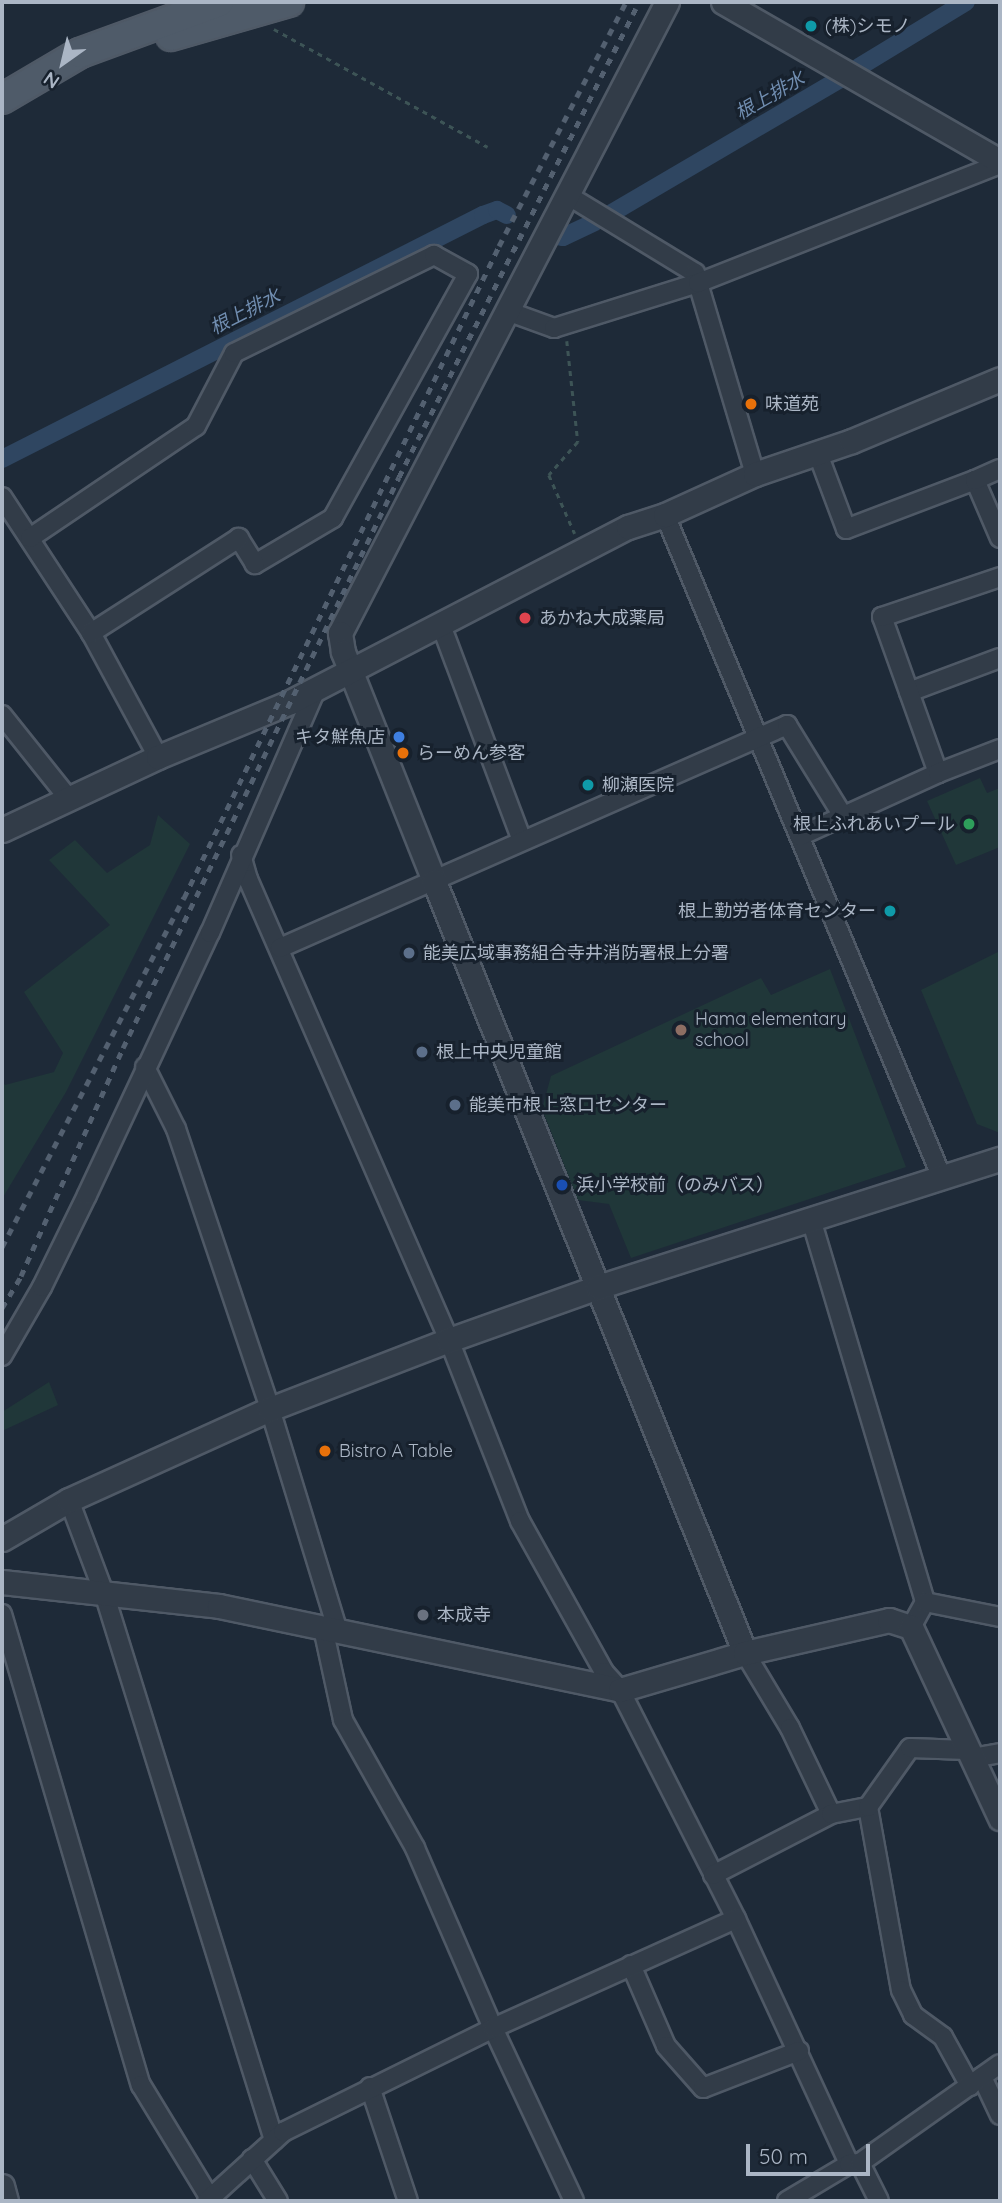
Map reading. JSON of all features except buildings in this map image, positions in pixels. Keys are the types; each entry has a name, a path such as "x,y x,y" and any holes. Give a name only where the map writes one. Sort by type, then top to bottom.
{"main road":[{"path":"80,53 104,32 171,2"},
{"path":"2,99 80,53 219,2"},
{"path":"80,53 116,51 289,2"}],"street":[{"path":"667,2 569,196 340,633 351,671 434,881 744,1654 790,1728 831,1814"},
{"path":"723,2 1000,162"},
{"path":"507,311 554,328 698,283 1000,162"},
{"path":"569,196 695,273 755,474"},
{"path":"30,538 196,426 234,353 434,255 468,274 332,518 255,564 239,538 91,634"},
{"path":"2,830 158,757 316,688 628,527 665,515 755,474 818,454 1000,379"},
{"path":"818,454 846,529 1000,469"},
{"path":"975,480 1000,538"},
{"path":"2,497 91,634 158,757"},
{"path":"665,515 942,1178"},
{"path":"938,772 882,617 1000,578"},
{"path":"441,625 522,840"},
{"path":"909,692 1000,658"},
{"path":"2,1356 42,1287 209,933 316,688"},
{"path":"2,715 69,799"},
{"path":"280,948 787,725 843,816"},
{"path":"800,836 938,772 1000,749"},
{"path":"241,855 248,879 449,1340 520,1521 604,1672 620,1690 736,1919 854,2164 879,2201"},
{"path":"145,1067 176,1129 270,1409 330,1630 343,1720 415,1848 493,2028 574,2201"},
{"path":"2,1539 69,1500 270,1409 449,1340 598,1287 1000,1161"},
{"path":"811,1219 925,1602 911,1627"},
{"path":"69,1500 104,1593 274,2140"},
{"path":"2,1582 219,1606 620,1690 744,1654 889,1620 911,1627 1000,1818"},
{"path":"925,1602 1000,1616"},
{"path":"2,1614 141,2085 208,2199 283,2132 369,2087 493,2028 736,1919"},
{"path":"713,1875 831,1814 868,1807 910,1748 970,1754 1000,1753"},
{"path":"868,1807 901,1990 913,2015 943,2037 1000,2115"},
{"path":"631,1965 666,2046 703,2088 799,2051"},
{"path":"791,2200 854,2164 1000,2064"},
{"path":"369,2087 408,2201"},
{"path":"252,2159 278,2201"},
{"path":"2,2186 6,2201"}],"path":[{"path":"248,14 488,147"},
{"path":"565,324 579,442 549,475 582,551"}],"green space":[{"name":"根上ふれあいプール","path":"980,778 987,793 1000,788 1000,847 956,865 927,801"},
{"path":"158,815 190,844 66,1092 2,1199 2,1081 5,1085 54,1072 63,1053 24,992 110,925 49,860 75,840 107,873 150,845"},
{"path":"1000,951 1000,1133 977,1124 921,990"},
{"path":"830,969 906,1167 631,1258 609,1204 578,1200 542,1109 551,1076 761,978 771,995"},
{"path":"49,1382 58,1405 2,1431 2,1412"}],"waterway":[{"name":"根上排水","path":"859,67 966,2"},
{"name":"根上排水","path":"610,214 842,78"},
{"name":"根上排水","path":"2,459 483,215 497,210 507,215"},
{"name":"根上排水","path":"557,236 563,237 595,222"}],"railway":[{"path":"2,1247 184,898 499,246 626,2"},
{"path":"2,1308 21,1276 123,1048 399,477 639,2"}],"place":[{"name":"(株)シモノ","path":"811,26"},
{"name":"味道苑","path":"751,404"},
{"name":"あかね大成薬局","path":"525,618"},
{"name":"キタ鮮魚店","path":"399,737"},
{"name":"らーめん参客","path":"403,753"},
{"name":"柳瀬医院","path":"588,785"},
{"name":"根上ふれあいプール","path":"969,824"},
{"name":"根上勤労者体育センター","path":"890,911"},
{"name":"能美広域事務組合寺井消防署根上分署","path":"409,953"},
{"name":"Hama elementary school","path":"681,1030"},
{"name":"根上中央児童館","path":"422,1052"},
{"name":"能美市根上窓口センター","path":"455,1105"},
{"name":"浜小学校前（のみバス）","path":"562,1185"},
{"name":"Bistro A Table","path":"325,1451"},
{"name":"本成寺","path":"423,1615"}]}
